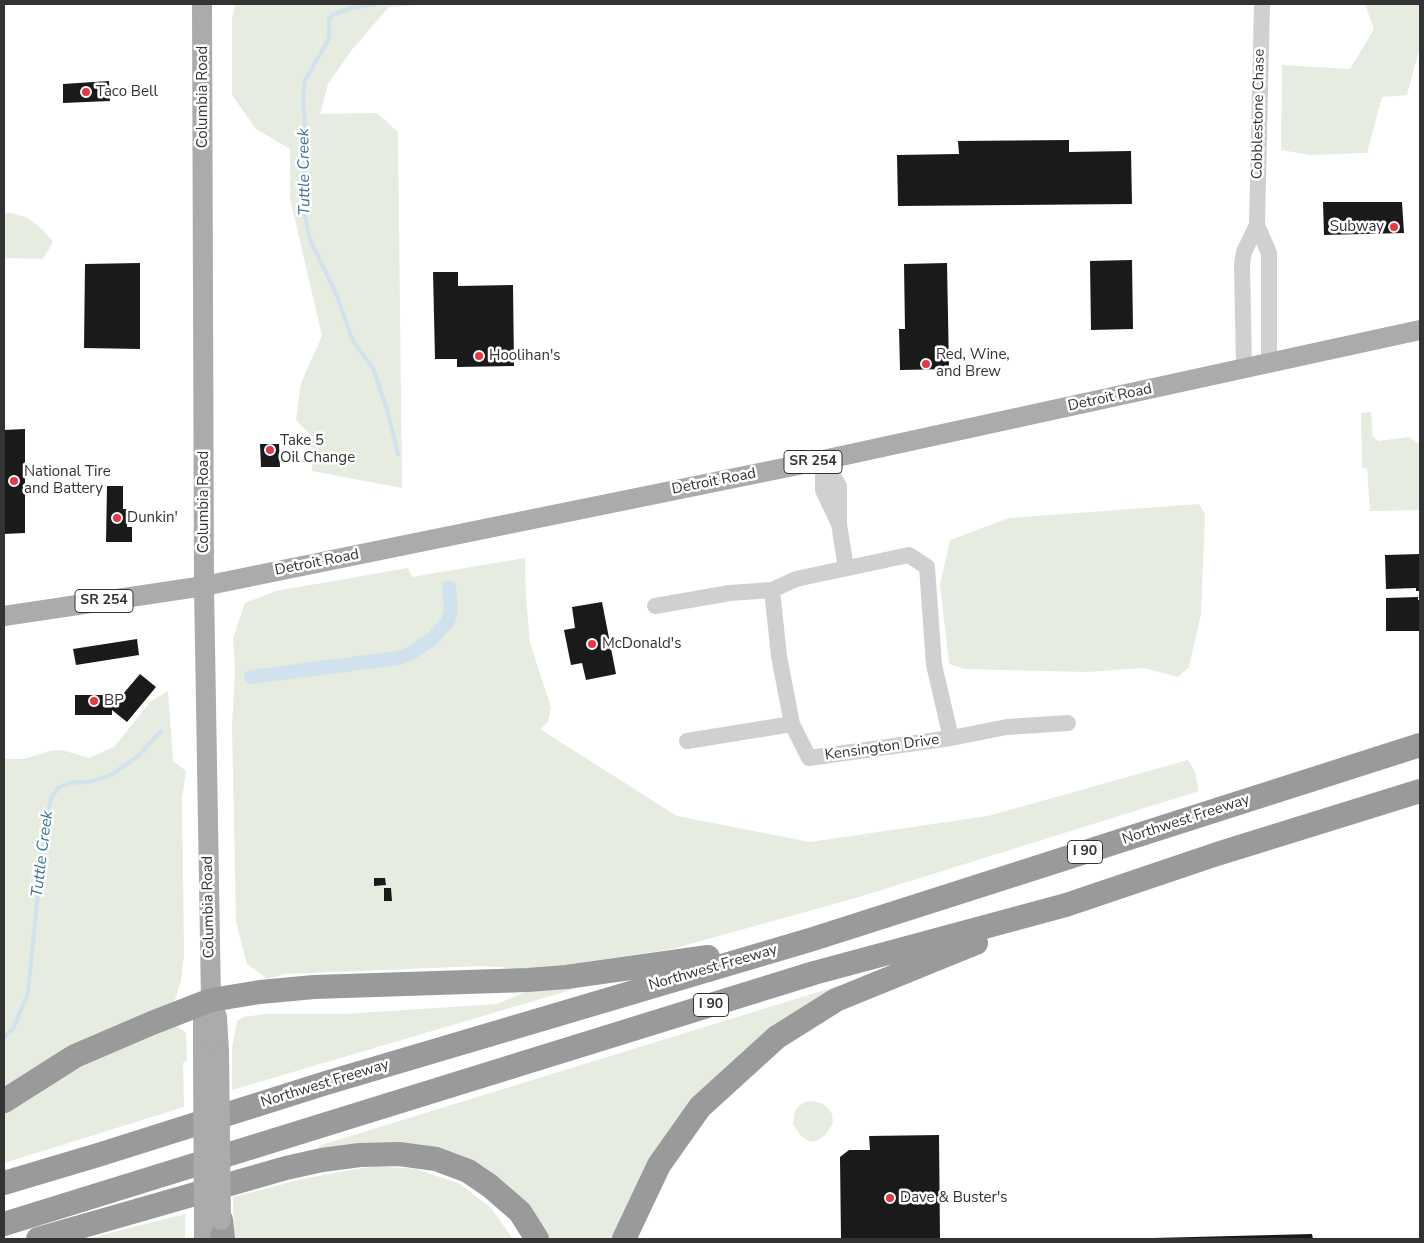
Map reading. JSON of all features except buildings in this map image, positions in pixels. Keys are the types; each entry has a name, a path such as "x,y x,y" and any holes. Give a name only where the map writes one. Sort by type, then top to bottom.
{"highway":[{"name":"Northwest Freeway","path":"4,1183 326,1083 813,939 1420,745"},
{"name":"I 90","path":"4,1224 814,973 1066,905 1217,854 1420,791"},
{"path":"624,1239 658,1165 700,1107 777,1037 836,1000 1066,905"},
{"path":"4,1101 75,1056 211,1000 260,992 314,987 566,977 679,962 813,939"},
{"path":"38,1239 286,1168 322,1160 360,1155 399,1154 436,1159 468,1171 490,1186 520,1212 538,1239"}],"main road":[{"name":"Columbia Road","path":"202,4 204,586 211,1000 203,1020 211,1054 214,1232"},
{"name":"Detroit Road","path":"4,616 204,586 823,460 1420,330"}],"street":[{"name":"Cobblestone Chase","path":"1244,369 1242,264 1244,252 1257,225 1262,4"},
{"name":"Cobblestone Chase","path":"1257,225 1269,253 1269,364"},
{"path":"823,460 838,486 839,524 846,568"},
{"path":"655,606 730,593 772,590 796,579 909,555 927,567 934,664 951,738"},
{"name":"Kensington Drive","path":"772,590 779,656 792,724 809,758 951,738 1006,727 1068,723"},
{"path":"687,742 792,724"}],"shaded area":[{"path":"235,4 430,4 389,7 351,51 328,84 320,114 377,113 398,132 402,488 312,471 310,435 296,420 301,383 322,336 290,198 290,149 256,129 232,95 232,19"},
{"path":"1365,4 1420,4 1420,46 1407,95 1382,97 1367,153 1310,155 1281,150 1282,65 1350,69 1374,29"},
{"path":"4,213 12,213 28,218 43,230 53,242 43,259 4,258"},
{"path":"1371,412 1373,437 1378,441 1409,437 1420,445 1420,510 1370,511 1367,468 1362,468 1361,413"},
{"path":"1199,504 1205,514 1201,614 1189,667 1178,677 1144,668 1087,672 965,669 949,664 940,584 950,540 1009,518"},
{"path":"525,558 530,643 551,707 548,722 540,729 677,816 810,842 988,816 1188,760 1195,772 1199,791 859,897 672,949 524,971 480,966 285,974 267,979 247,964 236,922 232,726 235,670 233,638 245,603 276,591 408,568 412,577"},
{"path":"168,691 173,761 186,771 182,798 184,955 181,981 175,1000 168,1006 4,1088 4,759 24,759 50,751 62,750 89,758 114,747 151,701"},
{"path":"854,981 751,1049 616,1239 544,1239 497,1180 321,1152 318,1146"},
{"path":"588,985 232,1090 232,1048 237,1021 244,1017 265,1014 344,1014 497,1004 528,991"},
{"path":"175,1026 186,1032 187,1061 183,1063 184,1107 4,1163 4,1109 71,1068"},
{"path":"813,1101 823,1104 829,1109 832,1114 833,1124 824,1136 811,1142 801,1136 793,1124 795,1111 799,1106 805,1102"},
{"path":"374,1166 416,1169 460,1184 491,1208 513,1239 234,1239 233,1197 307,1178"},
{"path":"185,1214 185,1239 88,1239 106,1234"}],"waterway":[{"name":"Tuttle Creek","path":"376,4 351,8 332,15 329,20 329,39 305,80 303,98 306,145 303,207 310,240 335,291 353,341 373,368 387,410 398,454"},
{"name":"Tuttle Creek","path":"251,677 398,658 410,654 432,639 448,621 451,610 449,587"},
{"name":"Tuttle Creek","path":"4,1037 13,1029 28,993 44,831 51,799 58,788 70,783 93,781 111,775 138,756 161,731"}],"place":[{"name":"Taco Bell","path":"86,92"},
{"name":"Subway","path":"1394,227"},
{"name":"Hoolihan's","path":"479,356"},
{"name":"Red, Wine, and Brew","path":"926,364"},
{"name":"Take 5 Oil Change","path":"270,450"},
{"name":"National Tire and Battery","path":"14,481"},
{"name":"Dunkin'","path":"117,518"},
{"name":"McDonald's","path":"592,644"},
{"name":"BP","path":"94,701"},
{"name":"Dave & Buster's","path":"890,1198"}]}
